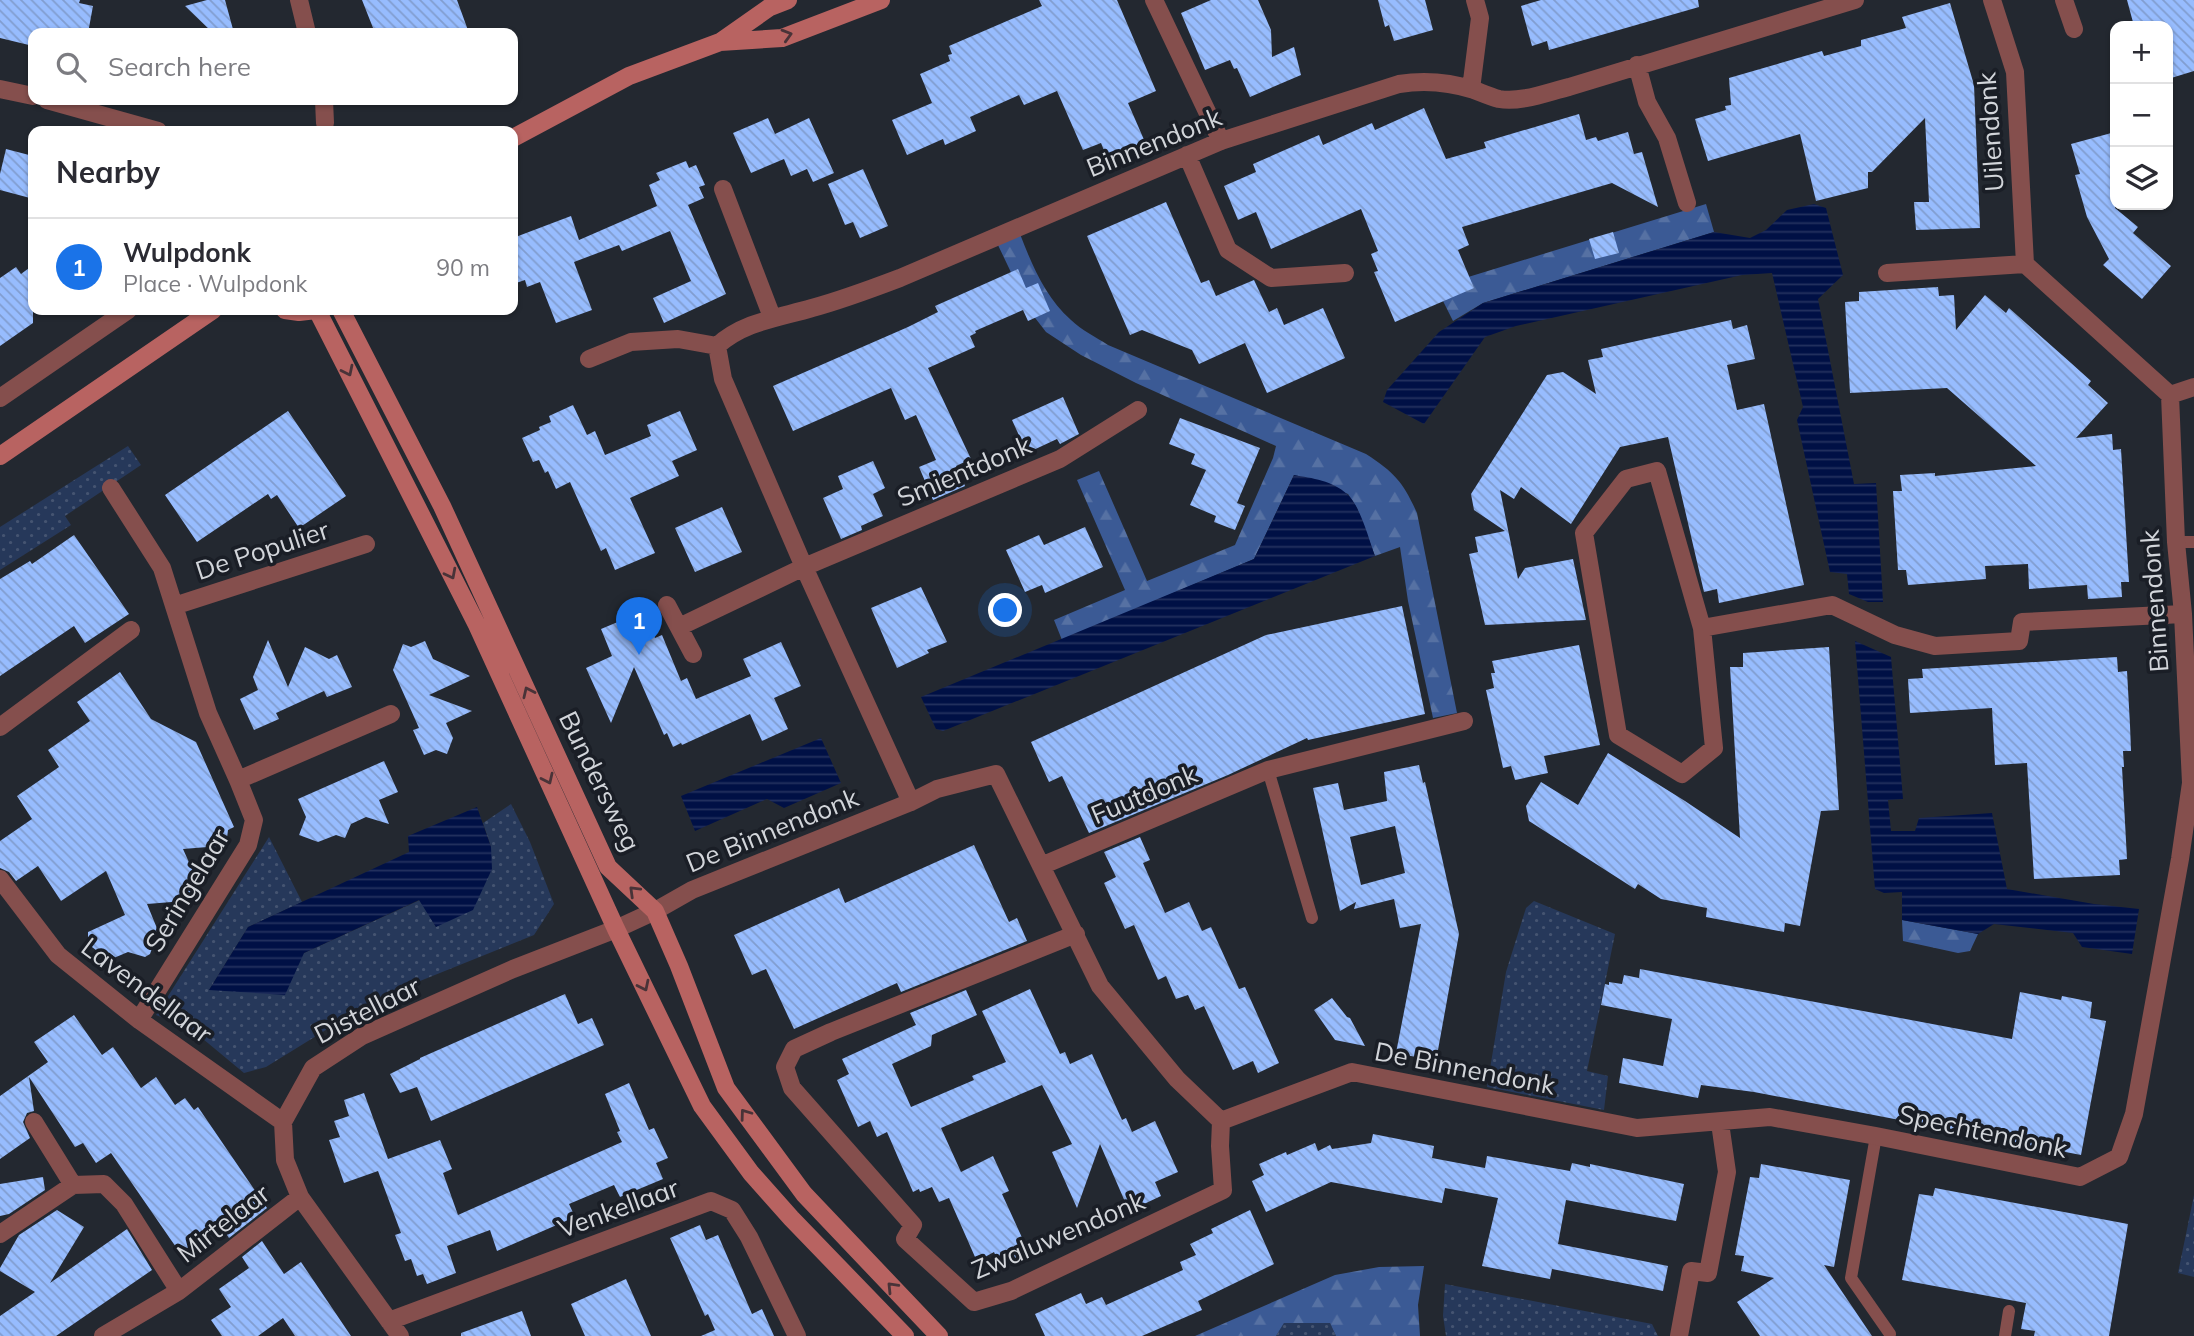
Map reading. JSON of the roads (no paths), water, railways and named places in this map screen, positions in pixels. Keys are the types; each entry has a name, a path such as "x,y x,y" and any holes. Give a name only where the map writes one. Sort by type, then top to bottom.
{"street":[{"path":"299,0 306,28"},
{"path":"518,135 629,76 720,41 770,7 788,0"},
{"path":"720,41 782,38 881,0"},
{"path":"1154,0 1221,141"},
{"path":"1471,89 1480,18 1475,0"},
{"name":"Binnendonk","path":"717,346 730,334 772,317 810,309 900,278 1221,141 1399,84 1434,82 1471,89 1500,99 1525,97 1569,87 1824,4 1855,0"},
{"name":"Uilendonk","path":"1992,0 2015,72 2025,264"},
{"path":"2064,0 2074,29"},
{"path":"1637,65 1647,102 1667,138 1687,202"},
{"path":"0,89 28,95"},
{"path":"65,105 140,126"},
{"path":"324,105 325,123"},
{"path":"1187,155 1227,250 1271,278 1345,273"},
{"path":"723,189 772,317"},
{"path":"1887,272 2025,264 2170,395 2194,387"},
{"path":"0,398 121,315"},
{"path":"0,456 206,315"},
{"name":"Bundersweg","path":"319,315 477,625 616,929 702,1106 751,1173 905,1336"},
{"name":"Bundersweg","path":"344,315 442,506 608,867 655,911 726,1088 804,1194 939,1336"},
{"path":"589,359 631,342 678,340 717,346 723,379 804,567 911,802"},
{"name":"Binnendonk","path":"2154,996 2187,859 2191,783 2183,614 2185,542 2170,395"},
{"name":"Smientdonk","path":"678,627 804,567 1060,458 1138,410"},
{"path":"1657,471 1702,628 1714,748 1682,774 1618,735 1584,533 1626,479 1657,471"},
{"name":"De Populier","path":"111,488 162,568 208,713 238,780"},
{"name":"De Populier","path":"174,606 366,544"},
{"path":"667,605 693,654"},
{"path":"1702,628 1832,605 1895,635 1936,646 2019,641 2022,622 2183,614"},
{"path":"0,727 131,630"},
{"path":"238,780 391,714"},
{"name":"Fuutdonk","path":"1041,866 1268,770 1464,721"},
{"name":"De Binnendonk","path":"655,911 692,890 911,802 937,789 996,775 1100,986 1177,1079 1221,1121 1352,1072 1637,1128 1770,1117 1875,1136"},
{"name":"Seringelaar","path":"139,1020 248,845 254,820 238,780"},
{"name":"Lavendellaar","path":"0,879 58,955 139,1020 283,1122"},
{"name":"Distellaar","path":"283,1122 313,1068 362,1036 513,969 655,911"},
{"name":"Zwaluwendonk","path":"1076,934 794,1049 785,1067 792,1088 913,1225 905,1239 974,1302 1011,1291 1223,1190 1221,1121"},
{"name":"Spechtendonk","path":"1875,1136 2080,1177 2119,1157 2134,1114 2154,996"},
{"path":"0,1234 73,1185 34,1122"},
{"path":"283,1122 285,1160 300,1197 400,1336"},
{"path":"1679,1336 1691,1271 1708,1273 1711,1260 1727,1172 1720,1123"},
{"name":"Mirtelaar","path":"73,1185 104,1184 124,1204 179,1291"},
{"name":"Mirtelaar","path":"103,1336 179,1291 300,1197"},
{"name":"Venkellaar","path":"389,1321 711,1201 732,1210 797,1336"}],"lane":[{"path":"1268,770 1312,918"},
{"path":"1875,1136 1851,1278 1890,1334"},
{"path":"2005,1336 2009,1311"}],"place":[{"name":"Wulpdonk","path":"639,655"}]}
